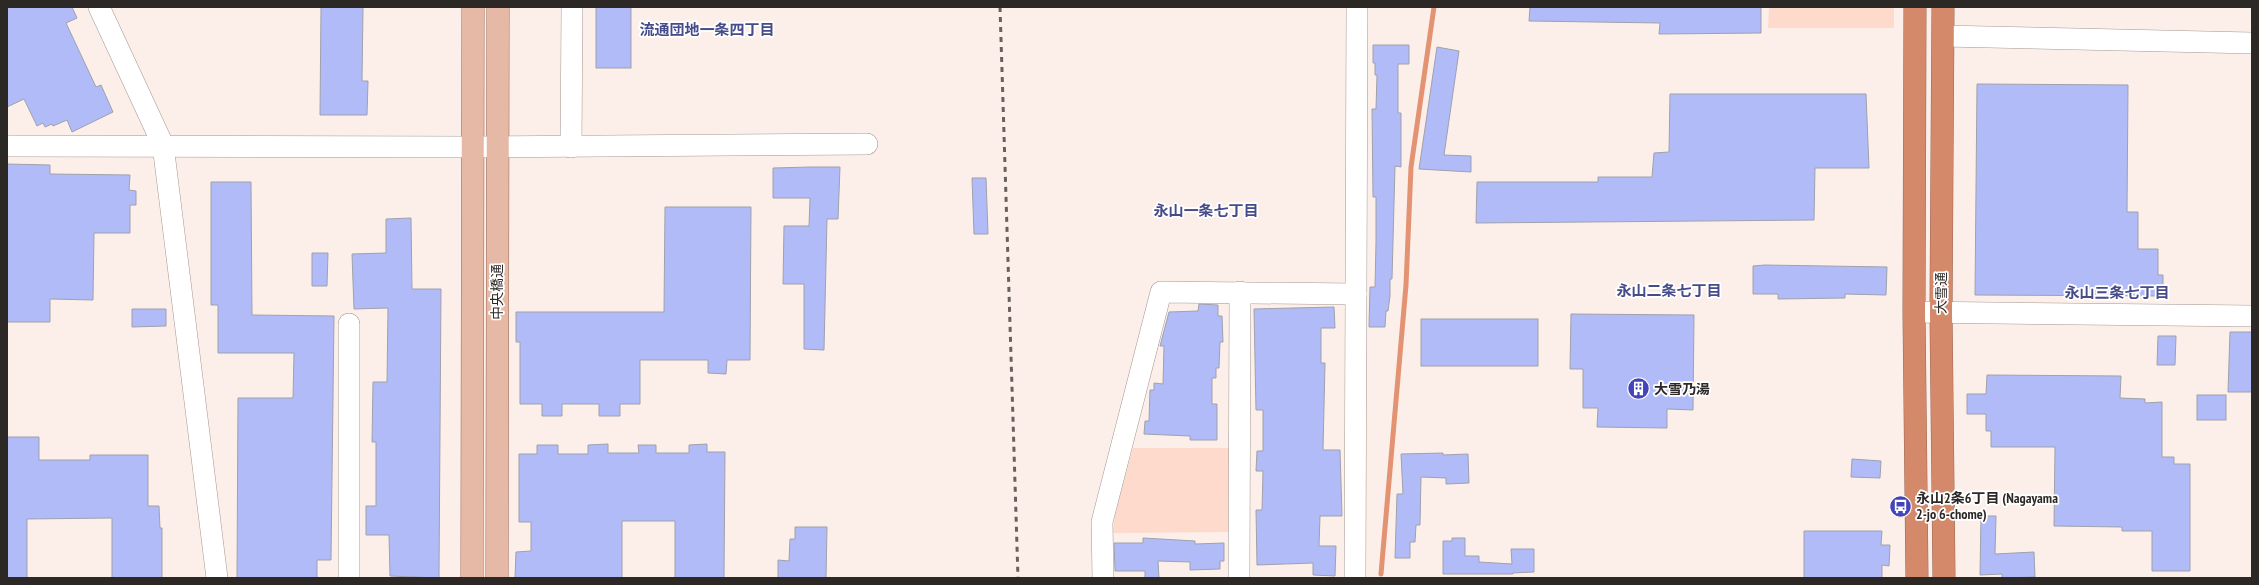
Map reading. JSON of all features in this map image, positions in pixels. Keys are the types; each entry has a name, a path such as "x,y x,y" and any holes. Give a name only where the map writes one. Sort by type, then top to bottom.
{"highway":[{"name":"大雪通","path":"1915,7 1914,312 1917,578"},
{"name":"大雪通","path":"1943,7 1940,312 1944,578"}],"main road":[{"name":"中央橋通","path":"472,578 473,7"},
{"name":"中央橋通","path":"496,578 498,7"}],"street":[{"path":"99,7 163,146 217,578"},
{"path":"571,147 572,7"},
{"path":"1355,578 1357,7"},
{"path":"1943,36 2252,43"},
{"path":"7,146 571,147 867,144"},
{"path":"1103,578 1102,522 1161,292 1356,294"},
{"path":"1239,578 1240,292"},
{"path":"1914,312 2252,316"},
{"path":"349,324 349,578"}],"shaded area":[{"path":"1769,7 1894,7 1894,28 1768,28"},
{"path":"1133,448 1230,448 1229,532 1113,533 1115,514"}],"building":[{"path":"7,7 72,7 77,18 66,23 96,87 101,85 113,112 72,132 67,120 53,126 52,124 45,127 43,123 37,126 24,99 7,107"},
{"path":"321,7 363,7 362,81 368,81 367,115 320,115"},
{"path":"596,7 631,7 631,68 596,68"},
{"path":"1530,7 1761,7 1761,33 1659,34 1660,23 1529,21"},
{"path":"1373,45 1409,45 1409,64 1398,64 1398,113 1401,113 1401,167 1395,166 1392,279 1390,279 1390,296 1388,311 1386,311 1385,327 1369,327 1370,287 1375,287 1376,242 1376,197 1373,197 1372,109 1376,109 1377,75 1375,75 1375,63 1373,63"},
{"path":"1437,47 1459,51 1444,155 1471,156 1471,172 1419,169"},
{"path":"1977,84 2128,85 2127,212 2138,212 2138,249 2158,249 2158,275 2163,275 2163,296 1975,295"},
{"path":"1670,94 1866,94 1869,168 1815,168 1814,220 1476,223 1477,182 1598,182 1598,177 1652,177 1654,153 1669,152"},
{"path":"7,164 50,165 50,174 130,175 129,190 136,191 136,205 130,205 130,233 94,233 93,300 50,299 50,322 7,322"},
{"path":"840,167 838,219 827,219 824,350 804,349 804,284 783,284 784,226 809,226 810,198 773,198 773,168"},
{"path":"972,178 986,178 988,234 974,234"},
{"path":"211,182 251,182 252,315 334,316 331,560 317,560 317,578 237,578 238,398 293,398 294,353 218,353 218,305 211,305"},
{"path":"665,207 751,207 750,360 727,360 726,374 708,373 708,360 640,360 640,404 620,404 620,416 599,416 599,404 562,404 562,416 542,416 542,404 520,404 520,342 516,342 516,312 664,312"},
{"path":"411,218 412,289 441,289 439,578 390,576 389,535 366,535 366,506 376,506 376,442 372,442 373,382 387,382 388,308 354,309 352,254 386,253 386,219"},
{"path":"312,253 328,253 327,286 312,286"},
{"path":"1753,266 1887,267 1886,295 1845,294 1845,298 1778,299 1778,294 1753,294"},
{"path":"1199,304 1218,305 1218,316 1222,316 1223,342 1220,342 1219,368 1216,368 1216,378 1212,378 1212,404 1217,404 1217,440 1190,440 1190,436 1144,434 1145,421 1149,421 1150,390 1154,390 1154,383 1163,384 1164,346 1160,346 1169,312 1198,311"},
{"path":"1334,307 1335,328 1321,328 1321,363 1325,363 1323,450 1340,450 1342,516 1320,516 1319,546 1336,546 1335,576 1313,575 1313,563 1257,565 1256,510 1262,510 1263,471 1256,471 1257,451 1263,451 1263,410 1256,410 1254,309"},
{"path":"132,309 166,309 166,326 132,327"},
{"name":"大雪乃湯","path":"1571,314 1694,315 1693,410 1667,409 1667,428 1597,427 1598,408 1583,408 1583,369 1570,369"},
{"path":"1421,319 1538,319 1538,366 1421,366"},
{"path":"2230,332 2252,332 2252,392 2228,392"},
{"path":"2158,336 2176,336 2175,365 2157,365"},
{"path":"1987,375 2121,376 2120,398 2145,399 2145,403 2162,402 2162,457 2174,457 2174,464 2190,464 2190,571 2152,571 2152,531 2122,531 2122,527 2054,526 2055,447 1991,447 1991,431 1986,431 1986,414 1967,414 1967,394 1986,394"},
{"path":"2197,395 2226,395 2226,420 2197,420"},
{"path":"7,437 39,437 39,460 90,460 90,455 148,455 148,506 159,506 160,528 162,528 162,578 112,578 112,518 27,519 27,578 7,578"},
{"path":"608,444 608,453 639,453 638,445 656,445 656,453 689,453 689,445 707,444 707,452 725,452 724,578 675,578 675,521 622,521 622,578 515,578 516,552 531,551 531,522 519,522 519,454 537,454 537,445 558,445 558,454 588,454 588,445"},
{"path":"1443,453 1443,455 1468,454 1469,483 1446,484 1446,478 1421,477 1420,525 1416,525 1415,542 1410,542 1410,558 1395,558 1397,494 1403,494 1401,454"},
{"path":"1852,459 1881,461 1880,478 1851,477"},
{"path":"1981,516 1996,516 1995,554 2034,552 2035,577 2002,578 2002,574 1980,575"},
{"path":"795,527 827,527 826,578 778,578 778,560 789,561 790,539 795,539"},
{"path":"1804,531 1882,531 1881,545 1890,545 1889,566 1882,565 1882,578 1804,578"},
{"path":"1143,538 1195,541 1195,544 1224,543 1224,561 1220,561 1220,569 1190,570 1190,562 1158,561 1159,578 1145,578 1145,571 1115,571 1114,543 1143,543"},
{"path":"1452,538 1465,538 1465,556 1479,556 1479,562 1512,564 1511,549 1534,549 1534,572 1513,574 1443,574 1443,541 1452,541"}],"waterway":[{"path":"1381,574 1406,285 1411,167 1434,7"}],"railway":[{"path":"1000,7 1018,578"}],"place":[{"name":"大雪乃湯","path":"1638,389"},
{"name":"永山2条6丁目 (Nagayama 2-jo 6-chome)","path":"1901,506"}],"district":[{"name":"流通団地一条四丁目","path":"707,29"},
{"name":"永山一条七丁目","path":"1206,210"},
{"name":"永山二条七丁目","path":"1669,290"},
{"name":"永山三条七丁目","path":"2117,292"}]}
